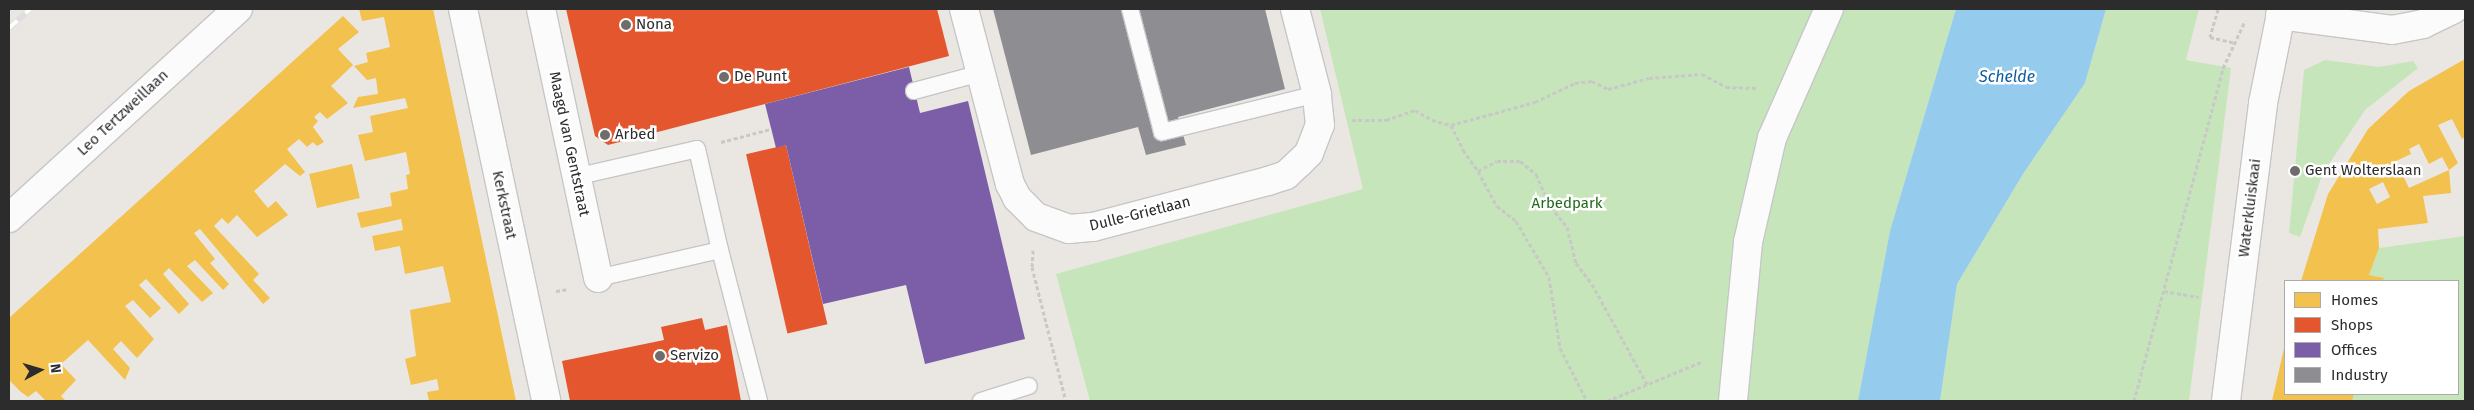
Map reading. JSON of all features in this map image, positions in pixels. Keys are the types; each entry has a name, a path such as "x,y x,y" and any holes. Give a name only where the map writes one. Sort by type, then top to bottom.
{"street":[{"name":"Leo Tertzweillaan","path":"9,218 238,9"},
{"name":"Kerkstraat","path":"463,9 546,401"},
{"name":"Maagd van Gentstraat","path":"541,9 575,177 598,278"},
{"name":"Dulle-Grietlaan","path":"964,9 1010,184 1017,198 1036,217 1069,229 1093,227 1268,181 1286,175 1309,153 1320,124 1317,94 1295,9"},
{"path":"1733,401 1736,348 1748,242 1772,138 1829,9"},
{"path":"2281,12 2392,30 2423,24 2454,9"},
{"name":"Waterkluiskaai","path":"2226,401 2263,103 2281,12"}],"lane":[{"path":"1130,9 1162,132 1317,94"},
{"path":"914,91 981,73"},
{"path":"575,177 697,149 720,250 759,401"},
{"path":"598,278 720,250"},
{"path":"981,401 1029,386"}],"path":[{"path":"2218,9 2210,37 2235,43"},
{"path":"2134,401 2223,68 2246,18"},
{"path":"1320,124 1386,120 1415,110 1432,120 1452,124 1535,102 1575,83 1592,81 1608,89 1649,78 1702,74 1726,87 1794,88"},
{"path":"1452,124 1463,150 1478,171 1497,206 1516,221 1549,277 1560,348 1587,401"},
{"path":"697,149 771,129"},
{"path":"1478,171 1497,160 1520,161 1536,174 1551,207 1567,227 1576,263 1592,284 1648,384"},
{"path":"1036,217 1032,267 1066,401"},
{"path":"524,297 583,286 598,278"},
{"path":"2164,291 2198,297"},
{"path":"1607,401 1736,348"}],"green space":[{"name":"Arbedpark","path":"1320,9 1956,9 1890,231 1858,401 1090,401 1056,274 1363,189"},
{"path":"2106,9 2199,9 2186,60 2231,68 2189,401 1940,401 1957,284 2023,174 2085,83"},
{"path":"2325,60 2379,67 2413,61 2418,68 2365,110 2323,173 2300,237 2289,233 2304,70"},
{"path":"2465,236 2465,401 2352,401 2354,395 2459,395 2459,280 2383,280 2384,278 2369,275 2379,248"}],"water":[{"name":"Schelde","path":"1956,9 2106,9 2085,83 2023,174 1957,284 1940,401 1858,401 1890,231"}],"building: Homes":[{"path":"359,9 433,9 516,401 429,401 427,392 439,390 437,379 411,385 405,359 416,356 410,310 451,302 443,266 405,274 400,246 375,251 372,236 403,230 401,219 361,228 357,213 392,206 390,193 408,189 406,175 410,174 406,152 365,161 358,135 373,132 370,116 408,108 405,98 353,108 358,97 378,94 376,78 367,80 354,66 368,62 366,53 390,47 384,17 362,21"},
{"path":"343,16 359,32 338,49 353,65 331,86 348,103 327,119 320,112 314,117 318,121 313,127 324,142 317,146 313,142 307,147 299,139 287,149 305,172 300,176 285,164 254,191 268,208 276,201 288,215 257,237 237,215 228,224 222,218 214,226 259,274 253,280 270,298 263,304 200,229 194,233 215,259 210,263 229,284 223,290 195,260 187,266 213,293 202,302 169,268 163,274 189,304 179,314 146,279 139,285 161,308 150,318 133,300 125,306 154,339 137,358 121,341 113,349 130,368 125,380 88,340 61,364 76,380 61,396 66,401 46,401 36,391 28,397 21,392 9,380 9,318"},
{"path":"2465,59 2465,137 2462,139 2452,119 2438,125 2458,163 2449,170 2451,193 2423,196 2428,223 2378,229 2379,248 2369,275 2384,278 2383,280 2301,280 2328,194 2368,129 2409,91","holes":["2419,144 2429,164 2442,157 2449,170 2409,188 2396,161 2411,154 2409,149","2383,182 2390,197 2377,204 2369,189"]},
{"path":"352,164 360,198 317,208 309,174"},
{"path":"2284,348 2284,395 2354,395 2352,401 2272,401"}],"building: Shops":[{"name":"De Punt","path":"566,9 937,9 949,56 608,145 595,136"},
{"path":"786,145 827,324 787,334 746,154"},
{"name":"Servizo","path":"702,318 705,330 727,325 741,401 570,401 562,361 664,340 661,327"}],"building: Offices":[{"path":"909,67 920,113 968,101 1025,339 925,364 906,285 823,304 786,145 776,148 765,104"}],"building: Industry":[{"path":"993,9 1265,9 1285,89 1178,117 1186,145 1146,155 1138,127 1031,155"}],"railway":[{"path":"9,28 30,9"}],"place":[{"name":"Nona","path":"626,25"},
{"name":"De Punt","path":"724,77"},
{"name":"Arbed","path":"605,135"},
{"name":"Gent Wolterslaan","path":"2295,171"},
{"name":"Servizo","path":"660,356"}]}
